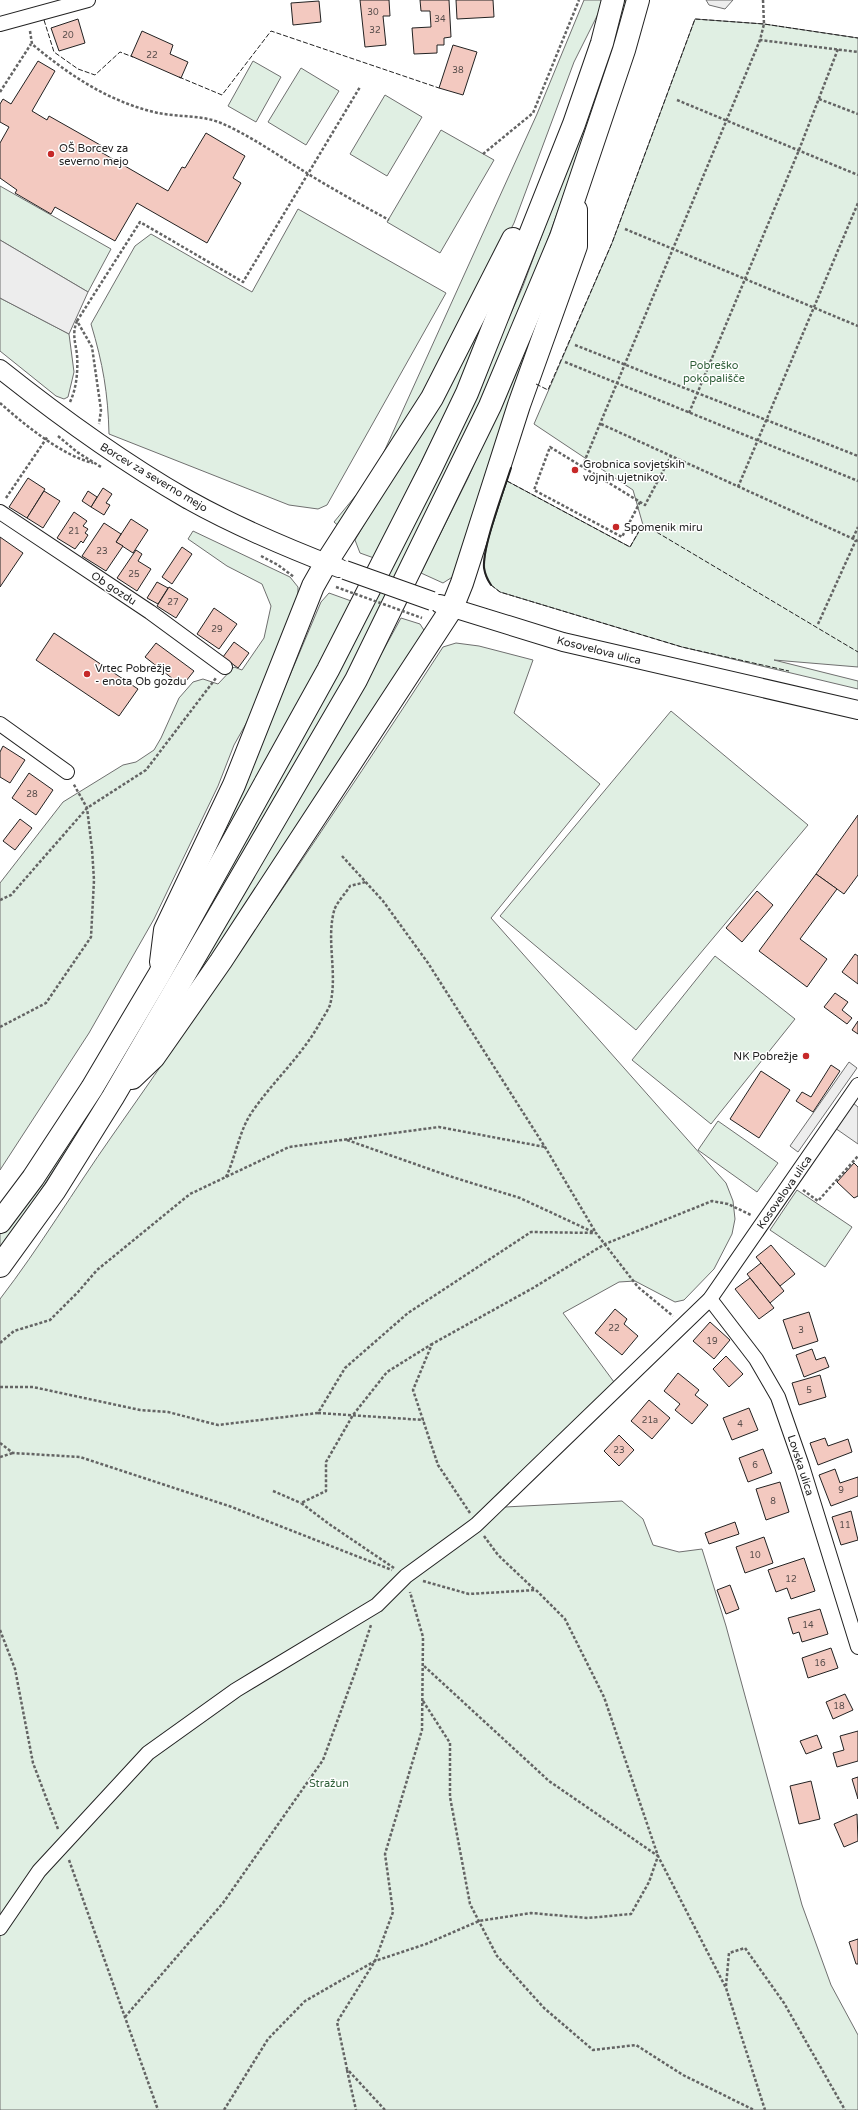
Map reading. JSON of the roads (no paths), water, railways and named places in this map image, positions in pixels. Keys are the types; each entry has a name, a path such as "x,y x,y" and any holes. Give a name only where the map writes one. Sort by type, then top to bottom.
{"highway":[{"path":"0,1222 34,1178 88,1094 159,975 328,670 431,468 467,393 574,124 602,43 613,0"},
{"path":"0,1266 55,1190 113,1097 356,680 490,406 561,237 624,50 638,0"},
{"path":"113,1097 154,1057 221,961 442,604 462,583 520,405 576,246 576,192"},
{"path":"159,975 165,930 234,785 313,586 335,566 432,398 518,228 541,204"}],"street":[{"path":"0,24 88,0"},
{"name":"Borcev za severno mejo","path":"0,369 89,437 188,499 287,548 335,566"},
{"name":"Ob gozdu","path":"2,506 225,667"},
{"name":"Kosovelova ulica","path":"335,566 442,604 562,642 858,710"},
{"path":"0,724 67,772"},
{"name":"Kosovelova ulica","path":"0,1928 39,1870 148,1753 236,1690 378,1605 406,1576 476,1525 710,1299 858,1085"},
{"name":"Lovska ulica","path":"710,1299 756,1359 778,1397 802,1466 858,1647"}],"place":[{"name":"OŠ Borcev za severno mejo","path":"51,154"},
{"name":"Grobnica sovjetskih vojnih ujetnikov.","path":"575,470"},
{"name":"Spomenik miru","path":"616,527"},
{"name":"Vrtec Pobrežje - enota Ob gozdu","path":"87,674"},
{"name":"NK Pobrežje","path":"806,1056"}],"park label":[{"name":"Pobreško pokopališče","path":"714,371"},
{"name":"Stražun","path":"329,1783"}]}
